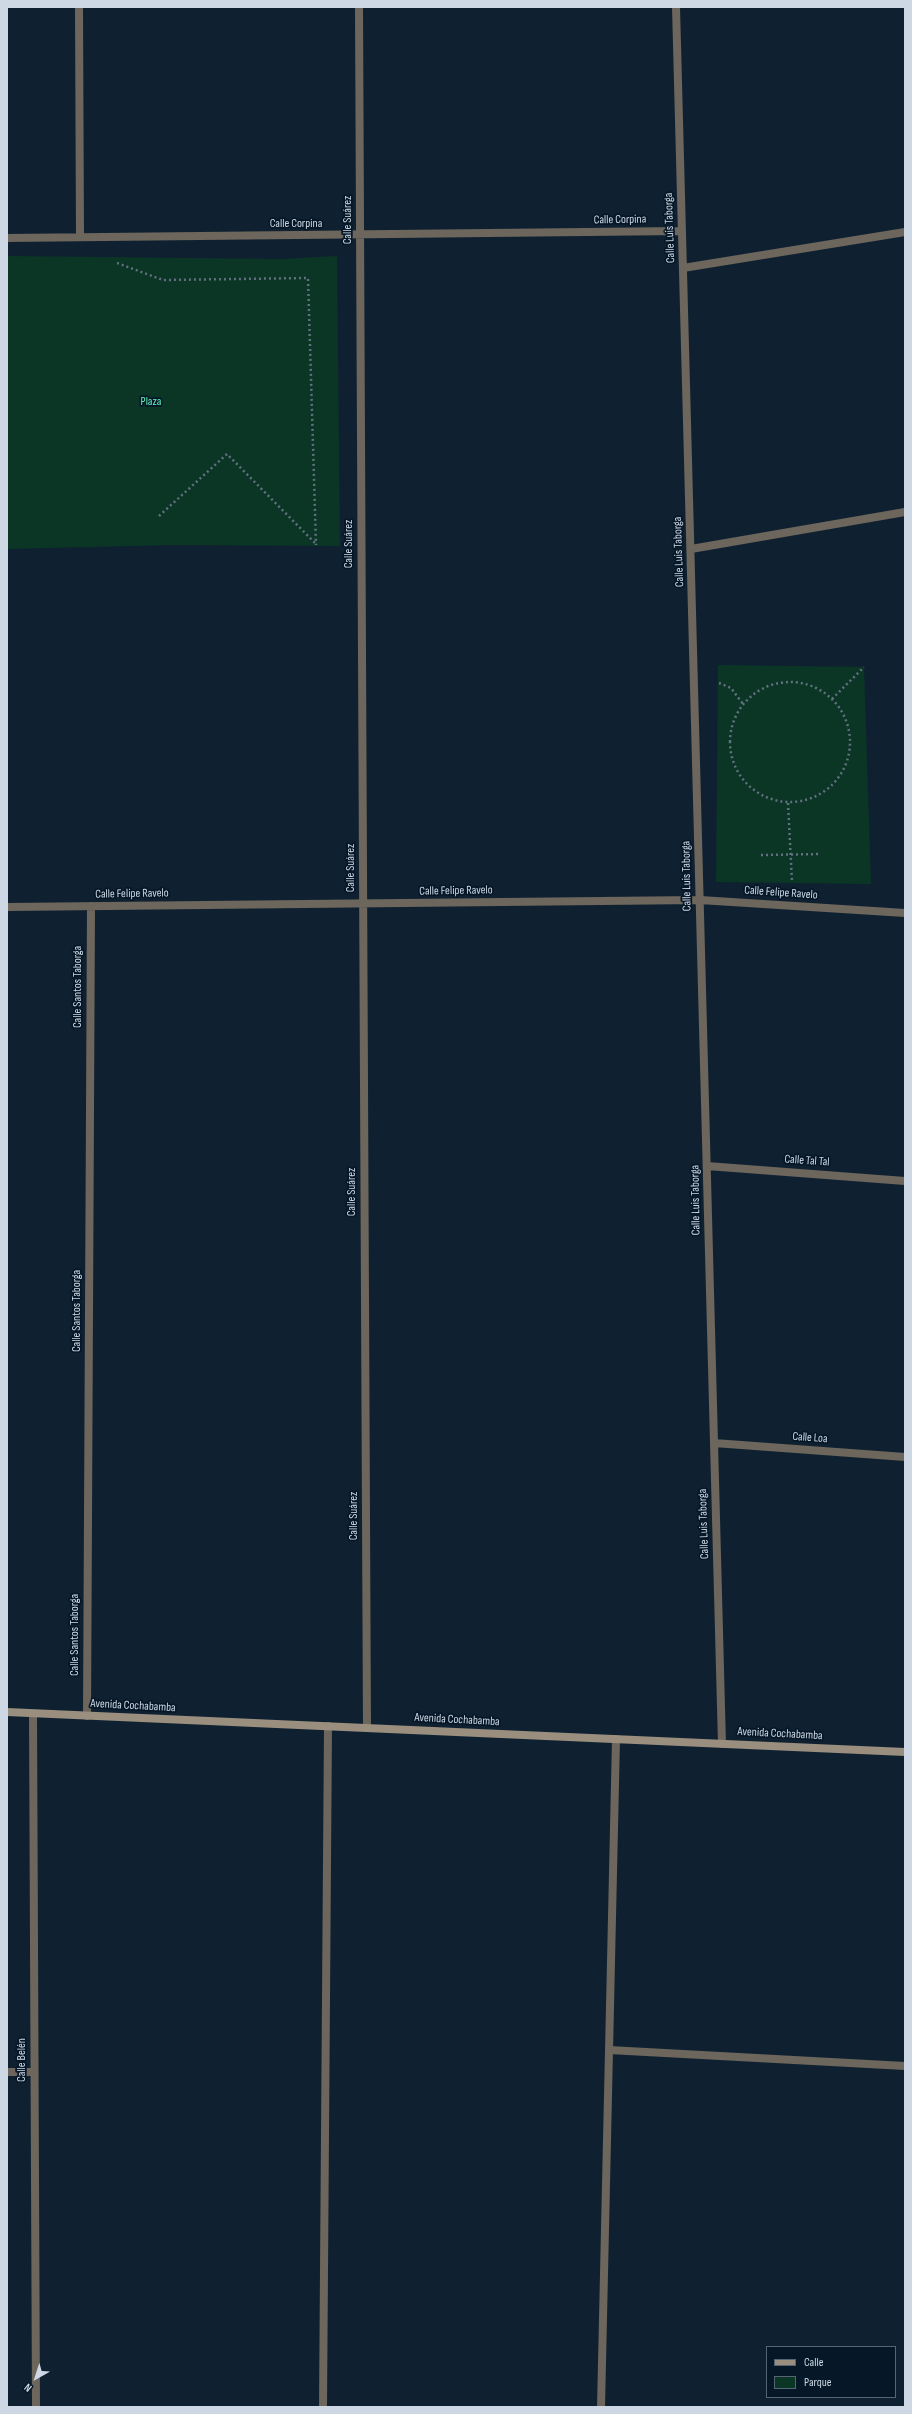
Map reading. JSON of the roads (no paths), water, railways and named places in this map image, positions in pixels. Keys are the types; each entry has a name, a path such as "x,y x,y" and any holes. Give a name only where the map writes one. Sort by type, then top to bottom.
{"main road":[{"name":"Avenida Cochabamba","path":"7,1712 905,1752"}],"street":[{"path":"79,7 80,237"},
{"name":"Calle Suárez","path":"359,7 367,1728"},
{"name":"Calle Luis Taborga","path":"676,7 722,1744"},
{"name":"Calle Corpina","path":"7,238 360,236 682,231"},
{"path":"683,268 905,232"},
{"path":"691,549 905,512"},
{"name":"Calle Felipe Ravelo","path":"7,907 700,900 905,913"},
{"name":"Calle Santos Taborga","path":"87,1716 91,906"},
{"name":"Calle Tal Tal","path":"707,1166 905,1181"},
{"name":"Calle Loa","path":"714,1443 905,1457"},
{"name":"Calle Belén","path":"33,1714 36,2407"},
{"path":"323,2407 328,1726"},
{"path":"601,2407 616,1739"},
{"path":"609,2050 905,2066"},
{"path":"7,2072 34,2072"}],"park label":[{"name":"Plaza","path":"151,402"}]}
